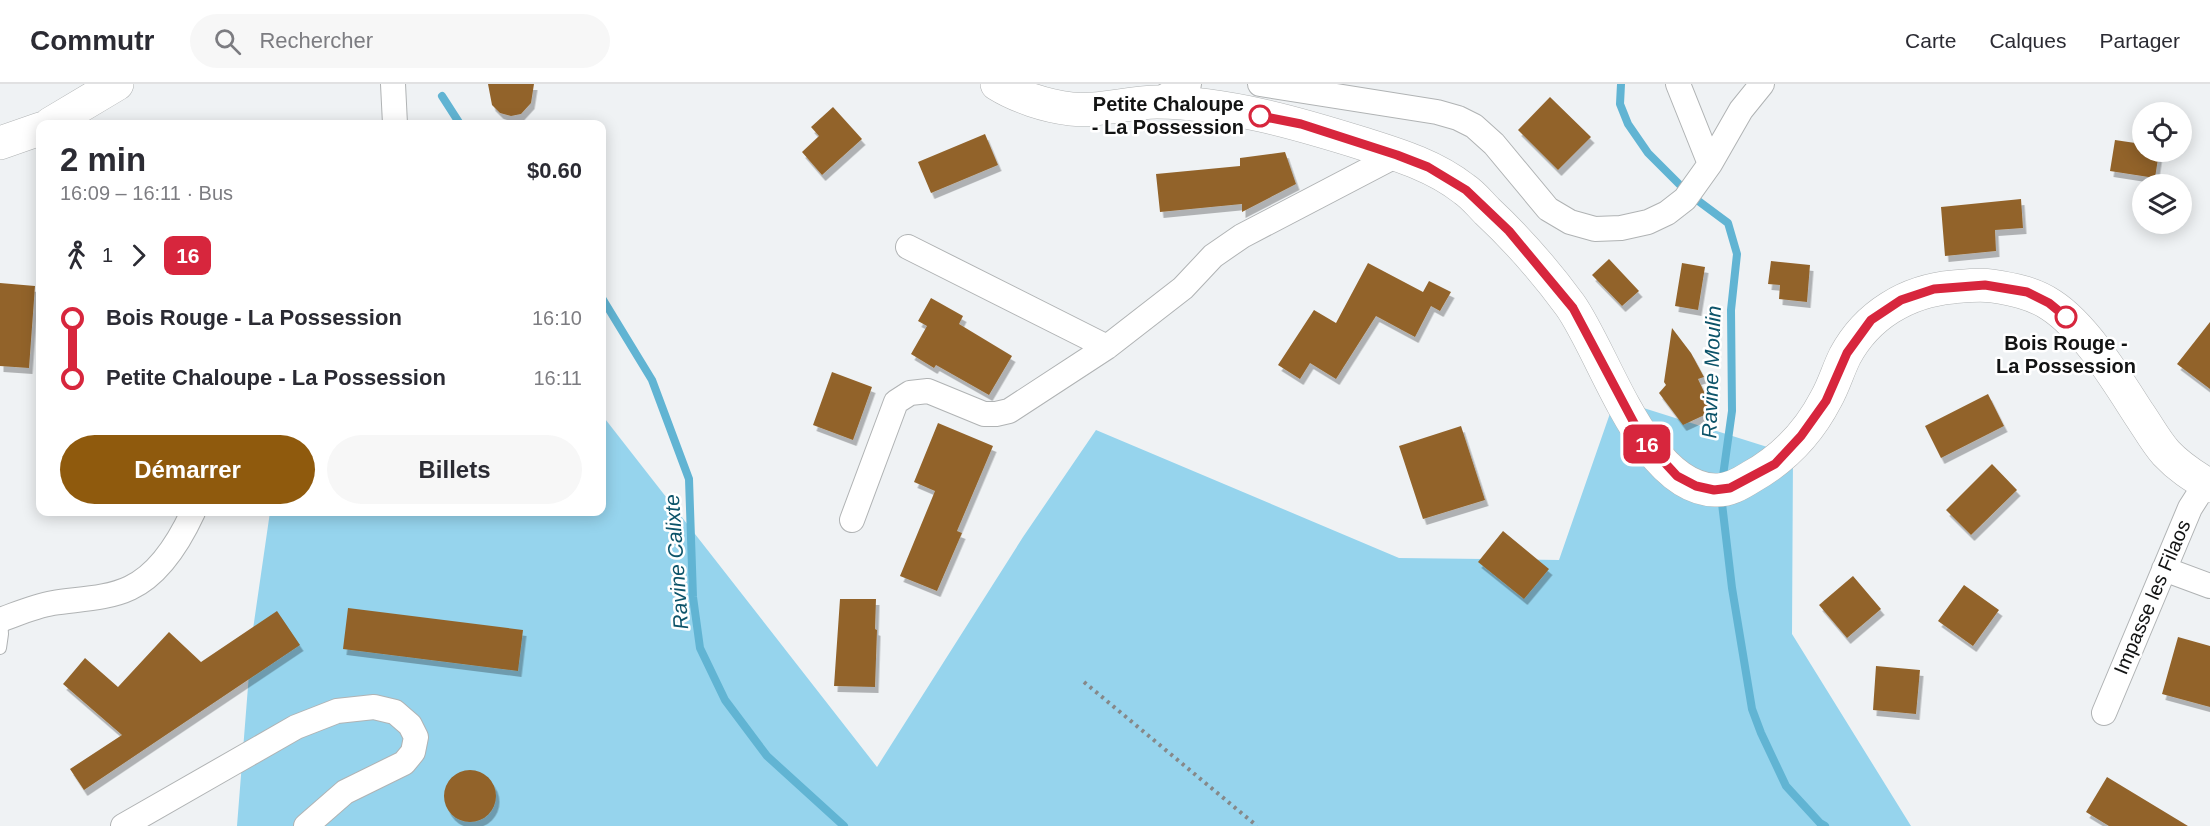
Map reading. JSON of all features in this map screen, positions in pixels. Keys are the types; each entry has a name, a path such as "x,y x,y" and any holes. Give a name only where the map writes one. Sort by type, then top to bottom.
{"main road":[{"path":"57,120 117,84"},
{"path":"1001,85 1024,98 1072,109 1155,102 1218,107 1301,124 1428,167 1466,190 1509,231 1573,308 1642,438 1677,476 1696,486 1714,490 1730,488 1775,464 1801,436 1826,401 1847,353 1871,320 1901,300 1934,289 1985,285 2027,292 2049,303 2068,318 2109,368 2163,450 2185,472 2208,484"},
{"path":"0,143 36,130"}],"street":[{"path":"393,84 395,120"},
{"path":"1155,102 1184,85 1190,84"},
{"path":"1260,84 1437,112 1458,118 1474,126 1494,144 1548,209 1570,222 1595,229 1621,228 1648,222 1667,213 1685,199 1710,164 1741,110 1762,84"},
{"path":"1678,84 1710,164"},
{"path":"852,520 896,402 910,393 928,391 984,414 1009,411 1107,347 1184,288 1213,256 1242,236 1397,155"},
{"path":"908,247 1107,347"},
{"name":"Impasse les Filaos","path":"2104,713 2190,508 2208,484"},
{"path":"1,619 49,604 112,594 130,588 147,577 180,539 192,516"},
{"path":"2164,569 2210,586"},
{"path":"123,826 296,727 337,711 374,707 395,712 410,725 416,737 413,752 404,763 345,792 306,826"}],"lane":[{"path":"0,648 1,619"}],"path":[{"path":"1084,682 1257,826"}],"shaded area":[{"path":"1615,399 1793,455 1792,634 1911,826 237,826 252,636 269,516 606,516 606,420 877,767 1023,537 1096,430 1399,558 1559,560"}],"building":[{"path":"488,84 534,84 531,103 521,114 511,116 500,113 492,105"},
{"path":"1550,97 1591,137 1558,170 1518,130"},
{"path":"833,107 862,139 822,175 802,152 819,136 811,127"},
{"path":"985,134 998,165 931,193 918,162"},
{"path":"2115,140 2132,143 2132,162 2157,162 2156,174 2132,174 2110,171"},
{"path":"1285,152 1296,184 1242,212 1242,204 1160,212 1156,174 1240,166 1240,158"},
{"path":"2021,199 2023,228 1995,230 1996,251 1945,256 1941,207"},
{"path":"1609,259 1639,291 1622,306 1592,275"},
{"path":"1771,261 1810,265 1807,302 1779,299 1780,285 1768,284"},
{"path":"1368,263 1423,292 1429,281 1451,292 1440,311 1431,306 1415,337 1376,316 1336,379 1310,363 1300,379 1278,365 1314,310 1336,323"},
{"path":"1682,263 1705,267 1698,310 1675,306"},
{"path":"0,283 35,286 29,368 0,366"},
{"path":"931,298 963,316 959,324 1012,356 989,395 936,365 934,368 911,354 927,326 918,321"},
{"path":"2210,322 2210,389 2177,364"},
{"path":"1672,328 1691,353 1704,377 1698,379 1713,411 1683,425 1659,393 1666,385 1664,382"},
{"path":"832,372 872,387 853,440 813,425"},
{"path":"1988,394 2004,426 1941,458 1925,426"},
{"path":"938,423 993,446 957,531 962,533 937,591 900,576 935,491 914,482"},
{"path":"1461,426 1485,500 1423,519 1399,446"},
{"path":"1992,464 2017,490 1971,535 1946,510"},
{"path":"1503,531 1549,569 1524,599 1478,562"},
{"path":"1853,576 1881,609 1847,638 1819,605"},
{"path":"1964,585 1999,610 1973,646 1938,621"},
{"path":"840,599 876,599 875,687 834,686"},
{"path":"348,608 523,630 518,671 343,649"},
{"path":"277,611 300,645 84,790 70,769 122,735 63,684 85,658 118,687 169,632 201,662"},
{"path":"2178,637 2210,646 2210,707 2162,694"},
{"path":"1876,666 1920,670 1916,714 1873,710"},
{"path":"470,770 480,772 488,778 494,786 496,796 494,806 488,814 480,820 470,822 460,820 452,814 446,806 444,796 446,786 452,778 460,772"},
{"path":"2107,777 2188,826 2109,826 2086,812"}],"waterway":[{"name":"Ravine Moulin","path":"1621,84 1620,104 1628,124 1648,153 1689,194 1728,223 1737,254 1731,310 1732,411 1722,483"},
{"name":"Ravine Calixte","path":"442,96 457,120"},
{"name":"Ravine Calixte","path":"606,305 652,380 689,479 693,597 700,648 725,700 767,756 844,826"},
{"name":"Ravine Moulin","path":"1721,495 1732,588 1752,709 1786,786 1825,826"}],"bus line":[{"name":"16","path":"1260,116 1301,124 1397,155 1428,167 1466,190 1509,231 1573,308 1642,438 1677,476 1696,486 1714,490 1730,488 1775,464 1801,436 1826,401 1847,353 1871,320 1901,300 1934,289 1985,285 2027,292 2049,303 2066,317"}],"place":[{"name":"Petite Chaloupe - La Possession","path":"1260,116"},
{"name":"Bois Rouge - La Possession","path":"2066,317"}]}
